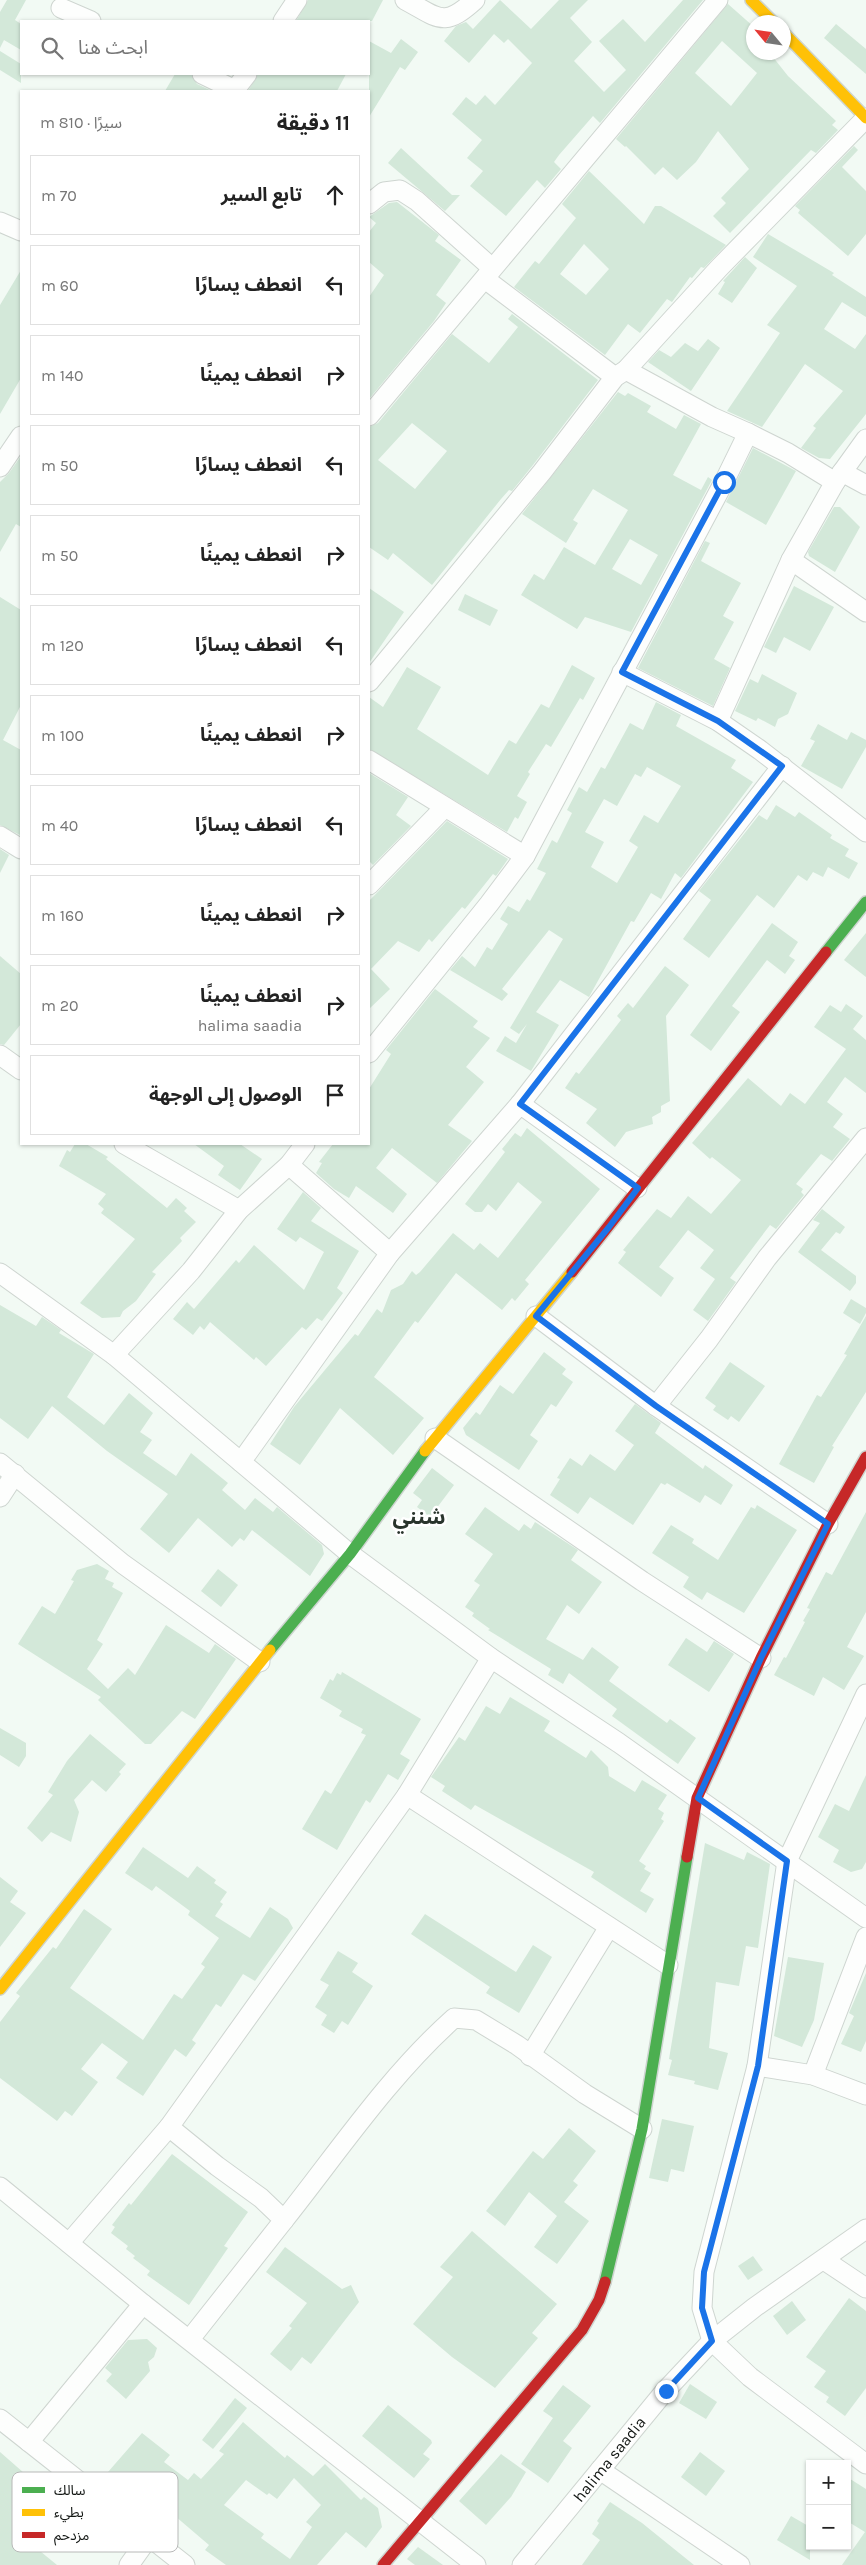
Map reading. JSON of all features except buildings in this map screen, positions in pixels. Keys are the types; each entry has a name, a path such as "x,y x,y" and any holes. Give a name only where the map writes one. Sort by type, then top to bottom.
{"street":[{"path":"284,20 297,0"},
{"path":"405,0 439,18 449,19 460,14 475,0"},
{"path":"370,415 718,0"},
{"path":"751,0 766,15"},
{"path":"61,8 89,20"},
{"path":"370,681 542,472 620,373 719,268 866,118 791,40"},
{"path":"204,75 232,90"},
{"path":"235,90 246,75"},
{"path":"370,203 384,192 400,190 417,201 489,274 620,373 839,477 866,485"},
{"path":"0,222 20,231"},
{"path":"370,1052 489,904 524,856 724,482 748,433"},
{"path":"718,721 791,560 839,477 866,439"},
{"path":"0,467 20,440"},
{"path":"791,560 866,612"},
{"path":"622,672 718,721 782,766 866,832"},
{"path":"370,761 524,856"},
{"path":"241,1462 390,1253 520,1104 782,766"},
{"path":"370,884 445,807"},
{"path":"0,836 20,849"},
{"path":"0,1989 260,1662 350,1554 435,1438 609,1227 866,902"},
{"path":"0,1055 20,1069"},
{"path":"520,1104 638,1188"},
{"path":"656,1406 709,1339 767,1258 866,1139"},
{"path":"126,1145 239,1210"},
{"path":"114,1355 191,1271 239,1210 290,1165 304,1145"},
{"path":"290,1165 390,1253"},
{"path":"0,1273 114,1355 350,1554 491,1658 698,1798 866,1918"},
{"path":"536,1316 656,1406 828,1524"},
{"path":"435,1438 642,1581 761,1658"},
{"path":"384,2565 582,2330 599,2300 642,2129 668,1965 698,1798 761,1658 828,1524 866,1457"},
{"path":"0,1497 7,1468 123,1564 260,1662"},
{"path":"69,2243 169,2127 407,1795 491,1658"},
{"path":"866,1694 787,1861 758,2066 704,2272 702,2308 712,2341 750,2377 866,2464"},
{"path":"407,1795 668,1965"},
{"path":"530,2056 609,1927"},
{"path":"813,2075 866,1937"},
{"path":"190,2339 386,2090 432,2038 454,2018 476,2020 517,2045 585,2094 642,2129"},
{"path":"758,2066 813,2075 866,2095"},
{"path":"169,2127 265,2201 284,2220"},
{"path":"0,2187 144,2304 476,2565"},
{"name":"halima saadia","path":"522,2565 666,2391 712,2341 755,2307 866,2229"},
{"path":"824,2260 866,2288"},
{"path":"29,2442 144,2304"},
{"path":"0,2419 67,2472"},
{"path":"600,2470 740,2565"},
{"path":"129,2565 138,2552"},
{"path":"168,2552 185,2565"}],"traffic: fast":[{"path":"826,952 866,902"},
{"path":"270,1650 350,1554 425,1451"},
{"path":"605,2282 642,2129 687,1857"}],"traffic: slow":[{"path":"751,0 766,15"},
{"path":"791,40 866,118"},
{"path":"425,1451 572,1272"},
{"path":"0,1989 270,1650"}],"traffic: jam":[{"path":"572,1272 826,952"},
{"path":"687,1857 697,1798 761,1658 828,1524 866,1457"},
{"path":"383,2565 582,2330 599,2300 605,2282"}],"district":[{"name":"شنني","path":"419,1517"}],"route":[{"path":"666,2391 712,2341 702,2308 704,2272 758,2066 787,1861 698,1798 761,1658 828,1524 656,1406 536,1316 609,1227 638,1188 520,1104 782,766 718,721 622,672 724,482"}]}
